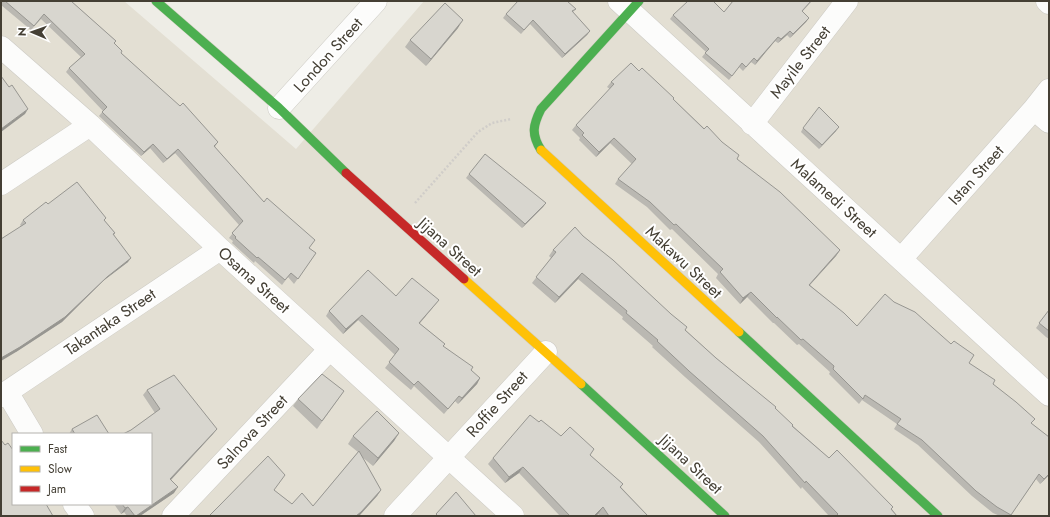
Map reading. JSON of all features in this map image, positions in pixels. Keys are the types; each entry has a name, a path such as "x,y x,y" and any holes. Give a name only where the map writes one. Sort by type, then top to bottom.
{"street":[{"name":"Jijana Street","path":"156,1 279,108 354,181 546,352 725,516"},
{"name":"London Street","path":"279,108 376,1"},
{"name":"Mayile Street","path":"752,124 847,1"},
{"name":"Malamedi Street","path":"629,4 752,124 1049,395"},
{"path":"534,122 541,109 629,4"},
{"name":"Osama Street","path":"1,47 90,125 220,249 513,516"},
{"name":"Istan Street","path":"901,259 1042,115 1049,90"},
{"name":"Makawu Street","path":"534,122 534,140 541,150 938,516"},
{"path":"1,184 90,125"},
{"name":"Takantaka Street","path":"4,394 220,249"},
{"name":"Salnova Street","path":"173,516 330,349"},
{"name":"Roffie Street","path":"449,457 546,352"},
{"path":"4,394 31,433"},
{"path":"395,516 449,457"},
{"path":"75,505 83,516"}],"path":[{"path":"399,222 478,132 492,123 508,118 534,122"}],"shaded area":[{"path":"1,1 124,1 296,149 424,1 1049,1 1049,516 1,516"}],"building":[{"path":"5,1 71,1 116,41 114,43 122,51 121,53 180,106 183,103 218,142 214,146 264,202 267,198 315,240 309,248 316,253 298,279 291,273 285,280 235,238 236,237 232,233 243,221 178,149 167,159 153,144 144,152 102,112 107,107 69,68 85,54 44,14 34,26"},
{"path":"518,1 567,1 576,9 572,11 590,31 565,54 533,20 524,30 506,14"},
{"path":"688,1 713,1 724,12 733,1 811,1 802,11 809,18 793,34 790,31 781,39 778,37 757,61 754,58 746,67 742,63 732,76 705,53 709,49 673,15"},
{"path":"445,3 463,20 431,59 410,40"},
{"path":"631,63 639,71 642,68 704,129 707,126 722,142 739,155 737,159 780,192 840,250 809,285 844,313 857,326 885,294 894,302 915,312 951,344 954,341 974,355 969,363 995,380 993,384 1035,419 1031,423 1049,437 1049,474 1044,479 1039,474 1011,515 997,507 976,491 922,440 897,424 901,419 865,395 863,399 833,369 834,366 803,339 801,340 751,292 743,298 720,272 723,269 676,224 674,225 650,202 618,179 636,159 614,138 599,152 582,135 584,133 576,125 614,84 611,82"},
{"path":"1,76 9,87 12,85 28,109 1,129"},
{"path":"819,107 839,127 822,145 803,128"},
{"path":"485,154 546,203 525,224 469,174"},
{"path":"77,182 106,218 104,220 115,233 113,234 131,258 107,277 65,317 1,358 1,239 26,223 23,220 46,202 48,204"},
{"path":"575,227 583,236 613,260 687,327 685,330 716,358 776,407 775,408 793,425 792,426 829,458 837,450 893,507 891,509 897,516 836,516 838,514 806,481 805,483 763,436 689,371 657,341 658,340 626,313 627,311 582,273 559,297 536,277 556,252 553,250"},
{"path":"368,270 396,296 412,278 439,300 419,323 445,344 443,346 473,367 471,370 480,378 462,398 459,396 448,409 418,381 414,385 389,362 399,349 362,315 346,329 329,311"},
{"path":"1049,310 1049,331 1039,323"},
{"path":"322,374 344,391 322,421 298,399"},
{"path":"174,375 217,429 170,479 178,487 152,505 152,433 125,433 160,409 147,390"},
{"path":"377,411 399,433 378,458 353,436"},
{"path":"97,415 108,433 74,433 72,429"},
{"path":"530,415 539,422 541,420 561,436 570,427 594,449 590,455 623,484 620,487 648,516 609,516 603,507 594,516 570,516 523,467 509,477 493,458"},
{"path":"1,440 5,445 8,443 12,449 12,505 47,505 53,516 1,516"},
{"path":"359,451 381,490 356,516 209,516 268,456 285,475 274,490 292,504 302,493 313,506"},
{"path":"456,492 476,516 438,516 436,514"},
{"path":"123,505 152,505 136,516 128,507 125,508"}],"traffic: fast":[{"path":"156,1 279,108 346,173"},
{"path":"541,150 534,134 536,120 541,109 639,1"},
{"path":"739,332 938,516"},
{"path":"581,384 725,516"}],"traffic: slow":[{"path":"541,150 739,332"},
{"path":"464,279 581,384"}],"traffic: jam":[{"path":"346,173 464,279"}]}
